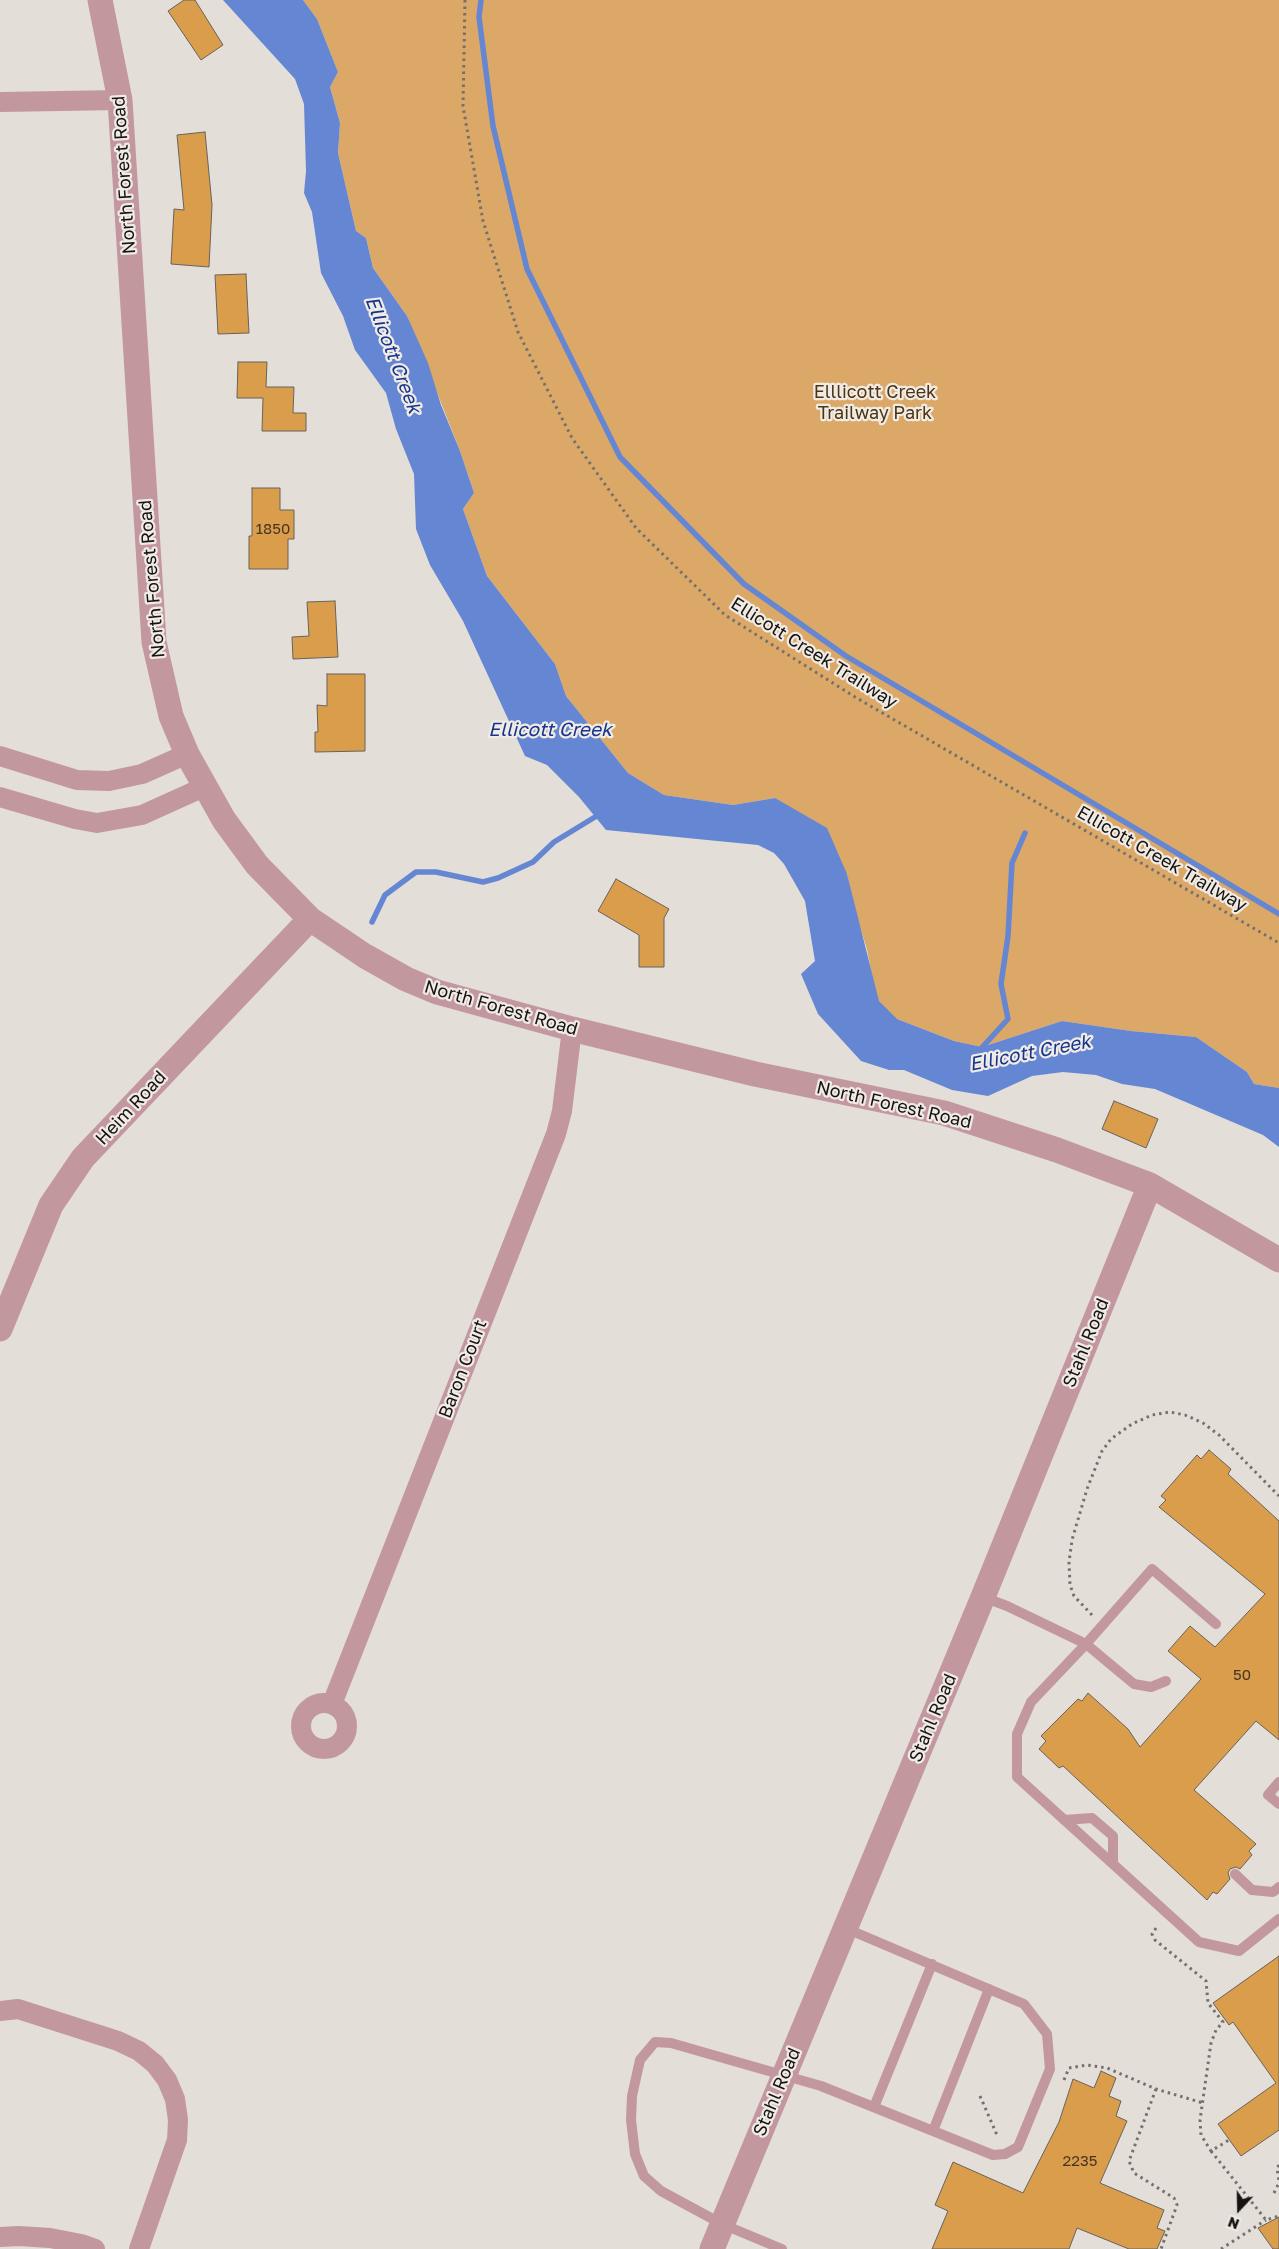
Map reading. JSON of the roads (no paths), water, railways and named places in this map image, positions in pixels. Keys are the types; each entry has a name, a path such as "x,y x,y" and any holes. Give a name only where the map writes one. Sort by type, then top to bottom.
{"street":[{"name":"North Forest Road","path":"100,0 120,100 154,642 171,716 187,754 224,820 257,865 310,919 365,956 421,985 473,1003 754,1074 944,1113 1056,1150 1150,1185 1279,1260"},
{"path":"0,102 120,100"},
{"path":"0,756 77,780 109,781 142,774 187,754"},
{"path":"0,797 97,823 142,816 204,787"},
{"name":"Heim Road","path":"0,1329 51,1205 83,1158 310,919"},
{"name":"Baron Court","path":"332,1704 556,1134 562,1111 572,1028"},
{"name":"Stahl Road","path":"712,2249 983,1597 1150,1185"},
{"path":"0,2011 18,2010 118,2041 139,2051 155,2064 167,2080 175,2099 178,2120 177,2140 139,2249"},
{"path":"0,2237 50,2238 96,2249"}],"lane":[{"path":"1216,1624 1152,1569 1086,1644 1031,1702 1017,1734 1017,1777 1200,1942 1239,1951 1279,1919"},
{"path":"983,1597 1007,1606 1086,1644 1134,1684 1151,1688 1166,1681"},
{"path":"1279,1782 1268,1795 1279,1804"},
{"path":"1064,1820 1092,1818 1113,1836 1113,1864"},
{"path":"1235,1874 1252,1890 1273,1892 1279,1887"},
{"path":"782,2249 722,2224 661,2191 644,2176 635,2154 631,2120 632,2096 640,2060 655,2042 671,2043 821,2086 993,2155 1005,2154 1018,2148 1050,2068 1047,2034 1024,2004 845,1928"},
{"path":"874,2107 932,1964"},
{"path":"932,2131 989,1989"}],"water":[{"name":"Ellicott Creek","path":"223,0 303,0 317,19 338,72 330,87 340,123 338,153 356,231 366,238 373,268 407,316 428,363 441,405 460,451 474,493 463,509 487,576 555,664 566,696 628,773 664,795 733,805 775,798 827,828 847,874 879,1001 897,1019 954,1041 982,1047 1062,1021 1131,1031 1196,1037 1247,1072 1254,1084 1279,1088 1279,1147 1263,1135 1155,1089 1122,1084 1096,1075 1063,1072 1032,1076 988,1096 952,1090 904,1070 889,1070 861,1061 818,1014 801,974 815,961 805,901 784,864 774,853 758,845 606,830 579,797 547,765 525,756 463,621 430,565 416,529 414,474 396,429 386,393 355,350 343,316 321,273 312,212 304,193 306,171 304,104 295,79"}],"waterway":[{"path":"481,0 479,17 493,126 527,269 620,457 744,584 846,656 1279,914"},
{"path":"372,922 385,895 416,872 436,872 483,882 498,878 533,862 554,842 599,813"},
{"path":"977,1053 1008,1019 1001,984 1008,936 1012,863 1025,833"}],"park label":[{"name":"Elllicott Creek Trailway Park","path":"875,402"}]}
